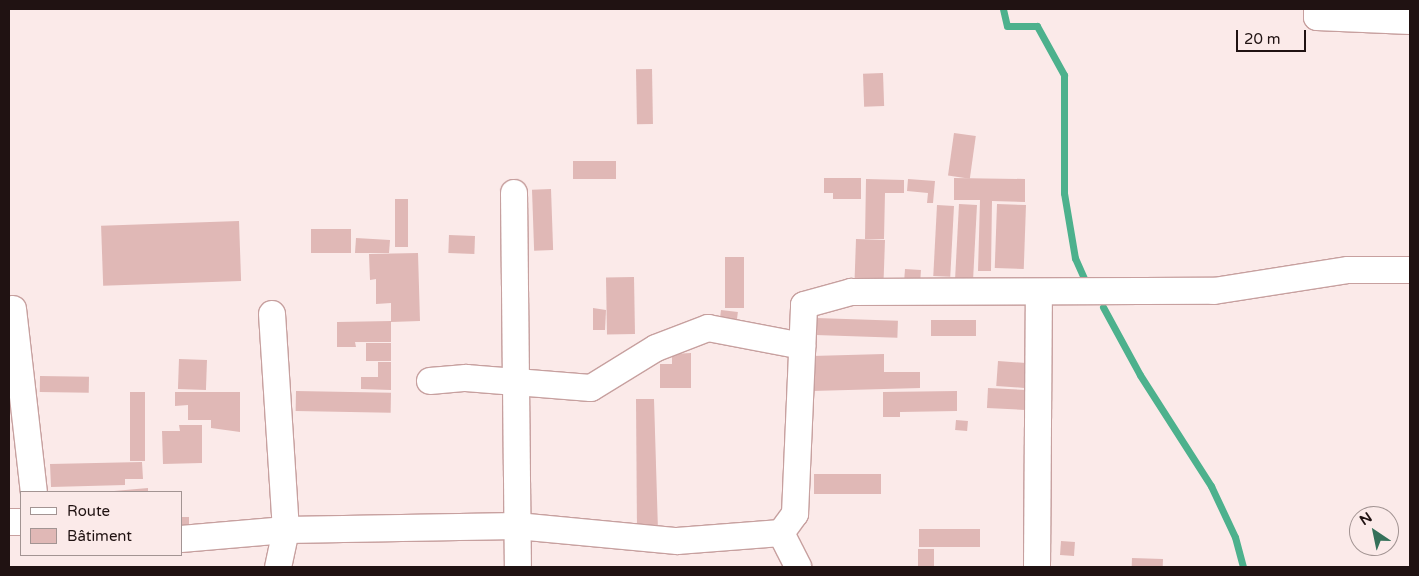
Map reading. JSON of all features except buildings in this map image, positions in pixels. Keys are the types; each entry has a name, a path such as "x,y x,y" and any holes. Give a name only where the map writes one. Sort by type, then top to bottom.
{"street":[{"path":"1317,9 1317,17 1410,21"},
{"path":"514,193 518,567"},
{"path":"182,539 286,530 518,526 677,541 781,533 795,514 804,305 851,292 1214,291 1348,270 1410,270"},
{"path":"1037,567 1039,292"},
{"path":"13,309 34,491"},
{"path":"272,314 286,530 278,567"},
{"path":"430,381 466,378 591,388 656,348 708,328 802,346"},
{"path":"781,533 798,567"}],"waterway":[{"path":"1003,9 1007,26 1037,26 1064,75 1064,193 1075,258 1084,278"},
{"path":"1103,307 1140,375 1211,486 1235,537 1243,567"}]}
